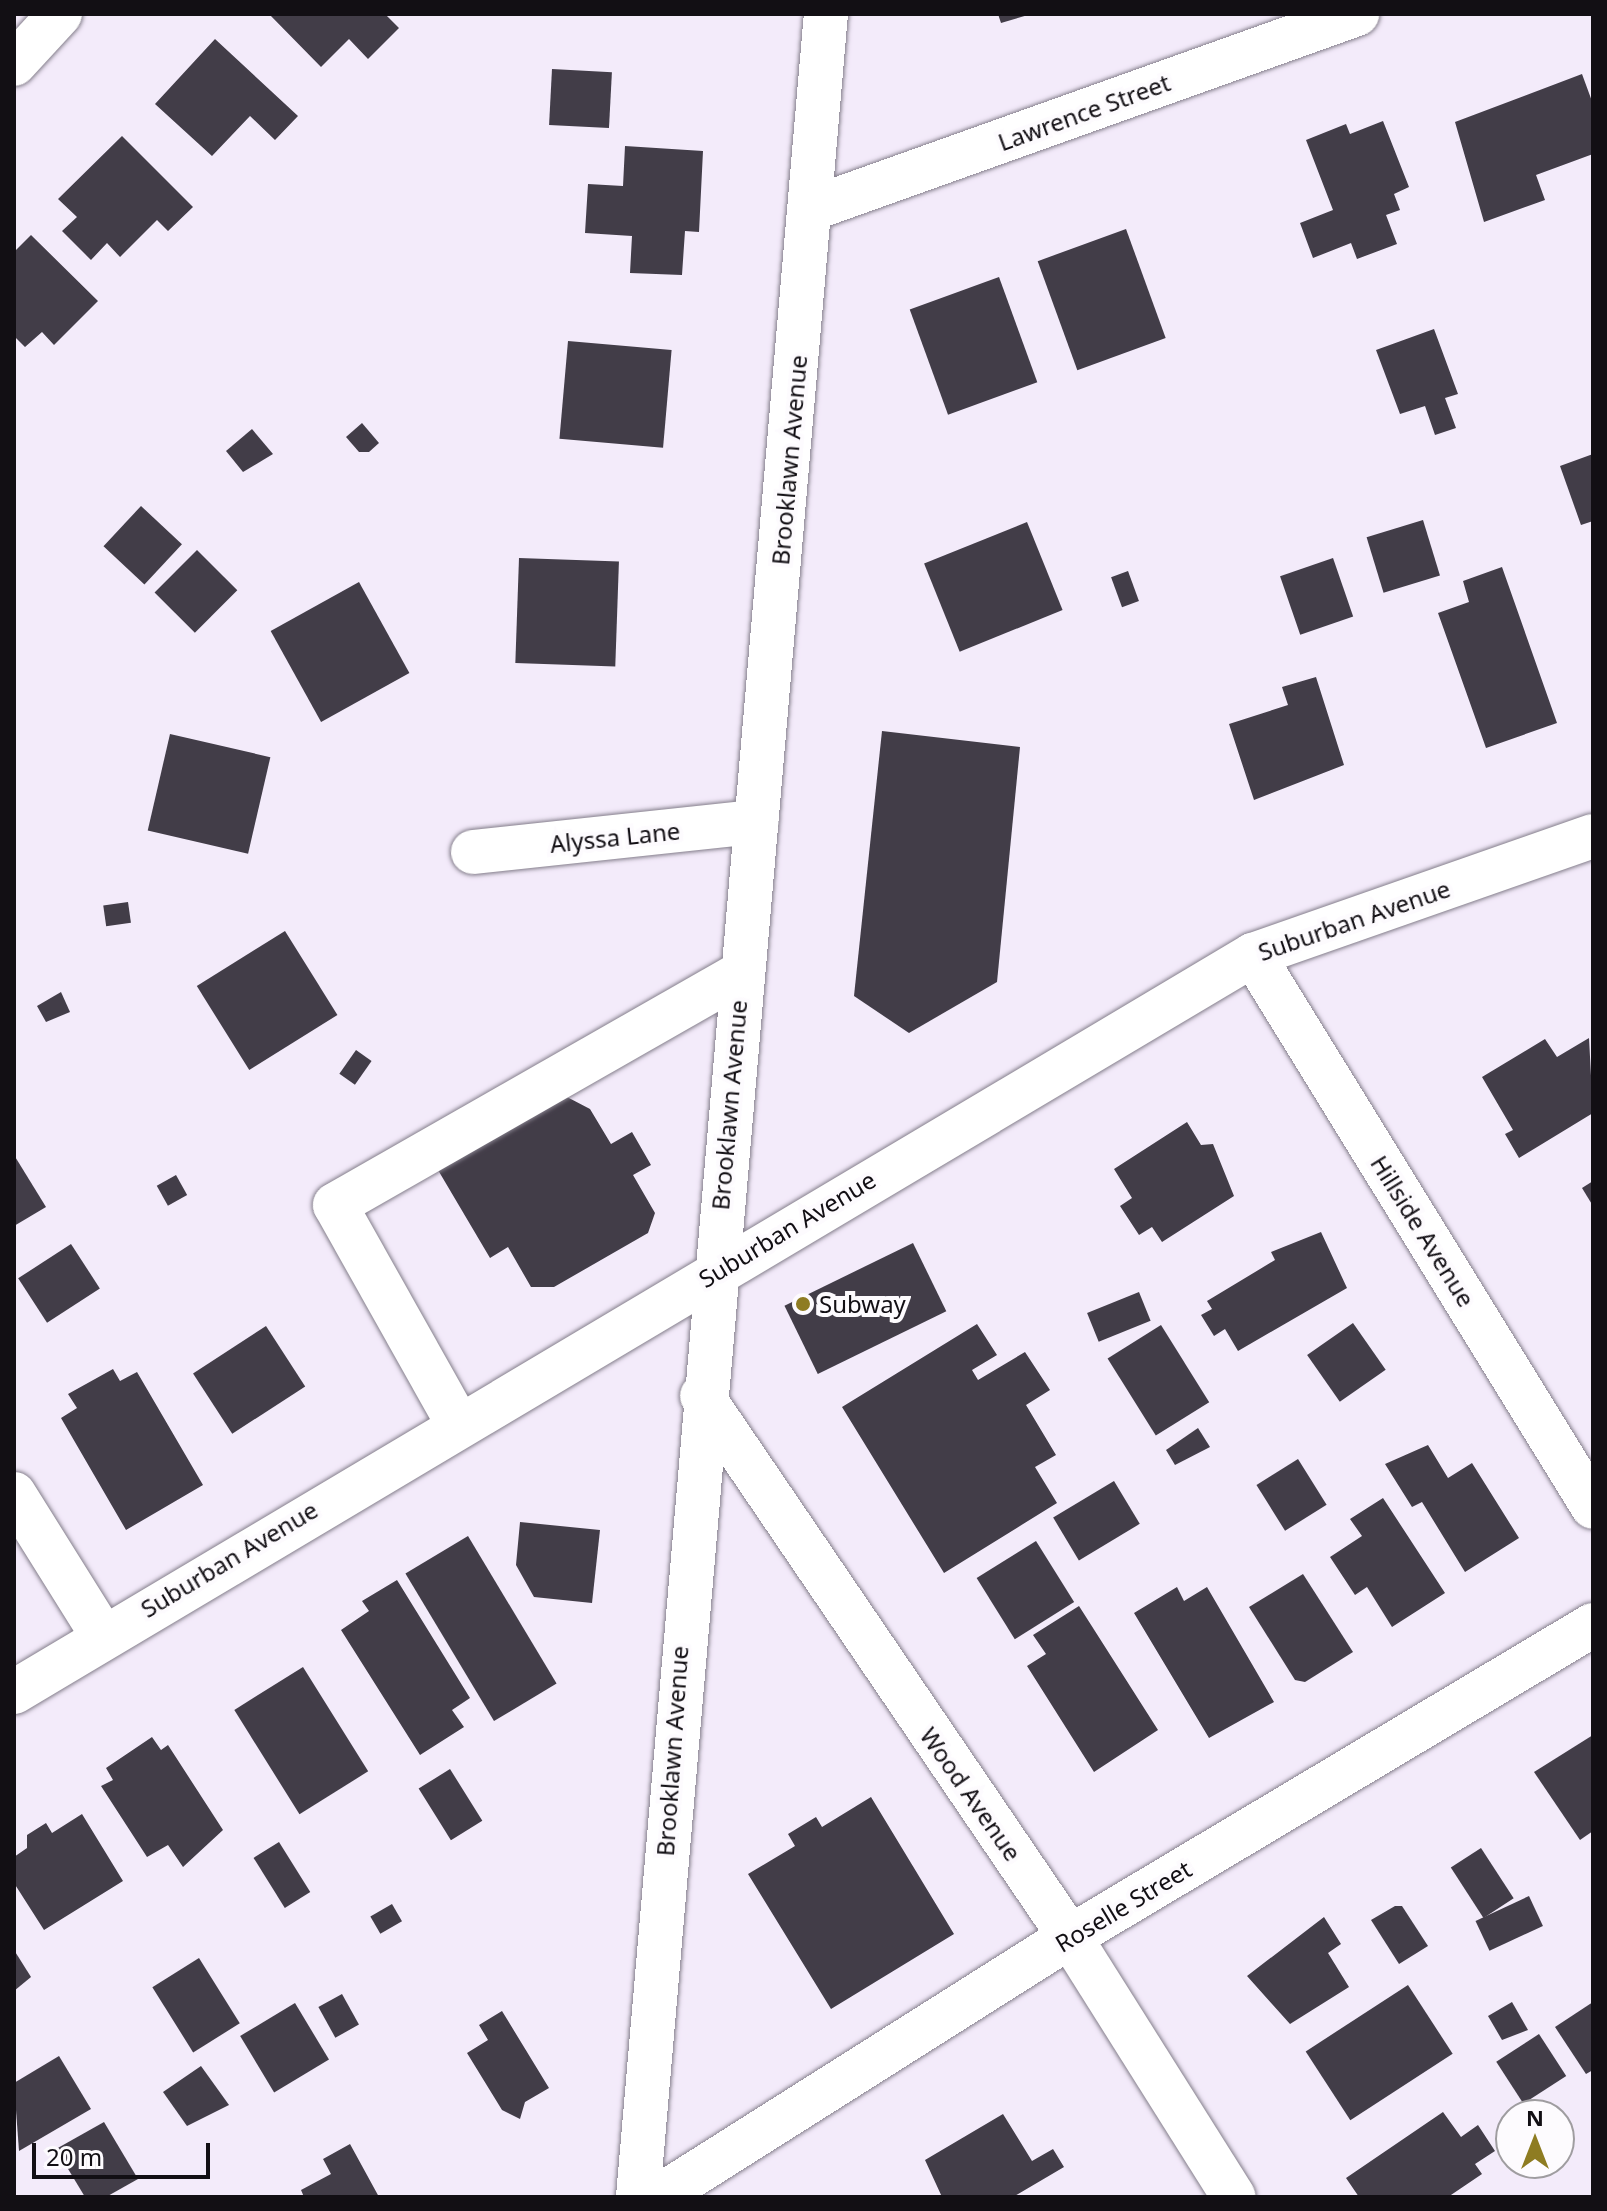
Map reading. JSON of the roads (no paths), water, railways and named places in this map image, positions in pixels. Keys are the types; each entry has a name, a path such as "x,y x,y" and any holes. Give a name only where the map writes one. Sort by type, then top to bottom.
{"street":[{"path":"14,64 60,14"},
{"name":"Brooklawn Avenue","path":"638,2197 702,1396 756,822 826,14"},
{"name":"Lawrence Street","path":"811,209 1357,14"},
{"name":"Alyssa Lane","path":"473,852 756,822"},
{"name":"Suburban Avenue","path":"14,1692 102,1635 1253,955 1593,836"},
{"name":"Hillside Avenue","path":"1253,955 1593,1507"},
{"path":"458,1424 335,1205 741,973"},
{"name":"Wood Avenue","path":"702,1396 1070,1937 1234,2197"},
{"path":"14,1494 102,1635"},
{"name":"Roselle Street","path":"658,2197 1070,1937 1593,1625"}],"place":[{"name":"Subway","path":"803,1304"}]}
